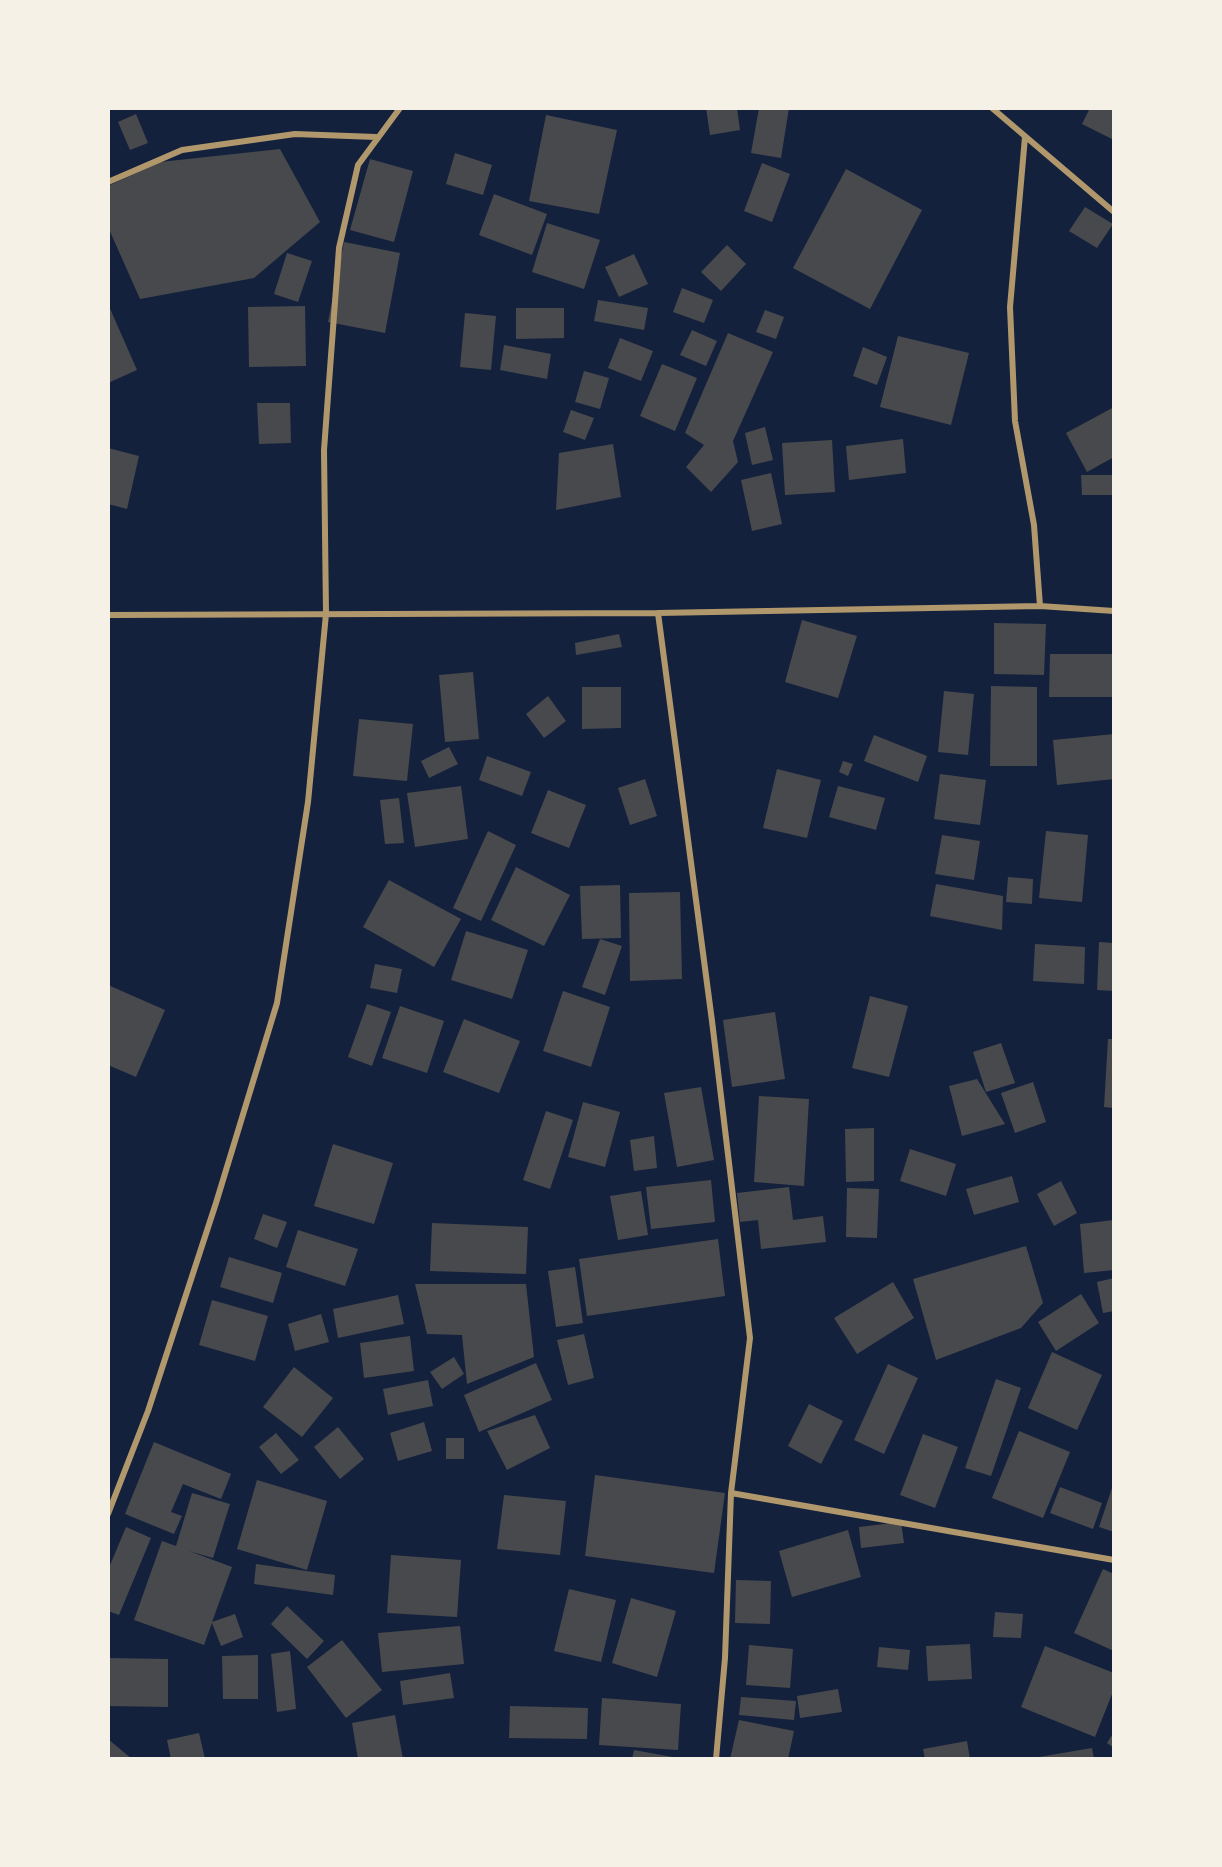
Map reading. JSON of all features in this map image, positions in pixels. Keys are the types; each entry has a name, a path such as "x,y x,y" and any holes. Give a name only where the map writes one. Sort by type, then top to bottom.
{"street":[{"path":"108,1514 148,1411 216,1203 277,1003 308,802 326,614 324,450 339,248 358,165 376,137 400,108"},
{"path":"992,108 1114,212"},
{"path":"108,182 182,150 295,134 376,137"},
{"path":"1025,137 1010,307 1015,422 1034,525 1040,606"},
{"path":"108,615 658,613 1040,606 1114,610"},
{"path":"658,613 712,1021 750,1338 731,1493 725,1658 716,1759"},
{"path":"731,1493 1114,1560"}],"building":[{"path":"706,108 737,108 740,130 710,135"},
{"path":"759,108 789,108 781,158 751,153"},
{"path":"1090,108 1114,108 1114,140 1082,124"},
{"path":"136,114 148,143 130,150 118,122"},
{"path":"546,115 617,130 599,214 529,201"},
{"path":"280,149 320,222 254,278 140,299 108,227 108,186 160,162"},
{"path":"455,153 492,165 483,195 446,184"},
{"path":"370,159 413,171 394,242 350,230"},
{"path":"762,163 790,174 772,222 744,211"},
{"path":"846,169 922,210 870,309 793,268"},
{"path":"494,194 547,214 532,255 479,235"},
{"path":"1085,207 1113,224 1097,248 1069,231"},
{"path":"547,223 600,240 584,289 532,272"},
{"path":"344,242 400,253 385,333 328,322"},
{"path":"727,245 746,264 721,291 701,272"},
{"path":"287,253 312,261 298,302 274,294"},
{"path":"634,254 648,284 619,297 605,267"},
{"path":"682,288 713,300 704,323 673,312"},
{"path":"598,300 648,308 644,330 594,321"},
{"path":"108,304 137,370 108,383"},
{"path":"305,306 306,366 249,367 248,307"},
{"path":"516,308 564,308 564,338 516,339"},
{"path":"765,310 784,317 776,339 756,332"},
{"path":"465,313 496,316 491,370 460,367"},
{"path":"692,330 717,341 706,366 680,355"},
{"path":"728,333 773,352 733,441 738,462 711,492 686,467 704,445 685,433"},
{"path":"898,336 969,353 951,425 880,407"},
{"path":"620,338 653,351 641,381 608,368"},
{"path":"504,345 551,354 547,379 500,370"},
{"path":"863,347 887,357 877,385 853,376"},
{"path":"662,364 697,378 675,431 640,416"},
{"path":"584,371 609,378 600,409 575,402"},
{"path":"257,403 290,403 291,443 259,444"},
{"path":"1114,407 1114,457 1087,472 1066,433"},
{"path":"571,410 594,418 585,440 563,432"},
{"path":"765,427 773,460 752,465 745,433"},
{"path":"903,439 906,473 849,480 846,446"},
{"path":"832,440 835,492 785,495 782,443"},
{"path":"613,444 621,497 556,510 559,453"},
{"path":"108,448 139,456 127,509 108,504"},
{"path":"771,473 782,524 752,531 741,480"},
{"path":"1081,475 1114,475 1114,495 1082,495"},
{"path":"802,620 857,636 838,698 785,682"},
{"path":"994,623 1046,624 1044,675 994,674"},
{"path":"619,634 622,647 576,655 575,643"},
{"path":"1050,654 1114,654 1114,697 1049,697"},
{"path":"473,672 479,739 445,742 439,675"},
{"path":"991,686 1037,687 1037,766 990,766"},
{"path":"582,687 621,687 621,728 582,729"},
{"path":"944,691 974,694 968,755 938,752"},
{"path":"548,696 566,721 544,738 526,714"},
{"path":"359,719 413,724 407,781 353,776"},
{"path":"1114,734 1114,779 1057,785 1053,740"},
{"path":"874,735 927,756 918,782 864,761"},
{"path":"449,747 458,764 429,778 421,761"},
{"path":"487,756 531,772 522,796 479,780"},
{"path":"843,761 853,764 848,776 839,772"},
{"path":"777,769 821,780 807,838 763,828"},
{"path":"940,774 986,780 980,825 934,819"},
{"path":"645,779 657,816 630,825 618,788"},
{"path":"461,786 468,839 415,847 407,793"},
{"path":"838,786 885,798 876,830 829,817"},
{"path":"548,790 586,805 569,848 531,833"},
{"path":"399,798 404,843 385,844 380,800"},
{"path":"488,831 516,845 481,921 453,908"},
{"path":"1046,831 1088,835 1082,902 1039,898"},
{"path":"942,835 980,841 974,880 935,874"},
{"path":"516,867 570,895 544,946 491,920"},
{"path":"1008,877 1033,879 1032,904 1006,902"},
{"path":"389,880 461,919 434,967 363,927"},
{"path":"936,884 1003,896 1002,930 930,916"},
{"path":"620,885 621,938 582,939 580,886"},
{"path":"680,892 682,979 630,981 629,893"},
{"path":"466,931 528,950 512,999 451,980"},
{"path":"600,939 622,946 605,995 582,987"},
{"path":"1099,942 1114,943 1114,991 1097,990"},
{"path":"1035,944 1085,947 1084,984 1033,981"},
{"path":"375,964 402,969 397,993 370,988"},
{"path":"108,985 165,1010 136,1077 108,1065"},
{"path":"563,991 610,1007 591,1067 543,1051"},
{"path":"870,996 908,1006 889,1077 852,1068"},
{"path":"367,1004 391,1012 372,1066 348,1057"},
{"path":"400,1006 444,1021 427,1073 382,1058"},
{"path":"775,1012 785,1079 732,1087 723,1020"},
{"path":"464,1019 520,1041 499,1093 443,1072"},
{"path":"1108,1039 1114,1039 1114,1108 1104,1107"},
{"path":"1001,1043 1015,1083 986,1092 973,1052"},
{"path":"977,1079 1005,1124 962,1136 949,1086"},
{"path":"1033,1082 1046,1122 1015,1133 1001,1093"},
{"path":"701,1087 714,1160 677,1167 664,1093"},
{"path":"759,1096 809,1099 804,1186 754,1182"},
{"path":"583,1102 620,1112 605,1167 568,1157"},
{"path":"546,1111 573,1120 550,1189 523,1180"},
{"path":"874,1128 874,1181 846,1182 845,1129"},
{"path":"654,1136 657,1168 634,1171 630,1140"},
{"path":"333,1144 393,1163 374,1224 314,1206"},
{"path":"910,1149 956,1164 946,1196 900,1181"},
{"path":"1012,1176 1019,1202 974,1215 966,1189"},
{"path":"711,1180 715,1222 651,1229 646,1187"},
{"path":"1061,1181 1077,1213 1054,1226 1037,1194"},
{"path":"789,1187 793,1220 823,1216 826,1242 761,1249 758,1220 740,1222 737,1193"},
{"path":"847,1188 879,1189 877,1238 846,1237"},
{"path":"641,1191 648,1235 618,1240 610,1196"},
{"path":"263,1214 287,1222 277,1248 254,1239"},
{"path":"1114,1220 1114,1270 1084,1273 1080,1224"},
{"path":"432,1223 528,1227 526,1274 430,1271"},
{"path":"298,1230 358,1249 345,1286 286,1267"},
{"path":"718,1239 725,1296 587,1316 579,1259"},
{"path":"1026,1246 1043,1303 1021,1328 936,1360 913,1279"},
{"path":"229,1257 282,1273 273,1303 220,1287"},
{"path":"575,1267 583,1323 556,1327 548,1271"},
{"path":"1114,1278 1114,1311 1103,1313 1097,1282"},
{"path":"893,1282 914,1318 857,1354 834,1318"},
{"path":"415,1284 526,1284 534,1357 467,1384 462,1335 427,1334"},
{"path":"1081,1294 1099,1323 1056,1351 1038,1322"},
{"path":"398,1295 404,1324 338,1338 333,1309"},
{"path":"212,1300 268,1316 255,1361 199,1345"},
{"path":"321,1314 329,1342 295,1351 288,1324"},
{"path":"584,1334 594,1378 568,1385 557,1340"},
{"path":"410,1336 414,1371 364,1378 360,1343"},
{"path":"1052,1352 1102,1375 1077,1430 1028,1408"},
{"path":"454,1357 464,1374 442,1389 430,1372"},
{"path":"536,1363 552,1400 479,1432 464,1395"},
{"path":"888,1364 918,1378 884,1454 854,1440"},
{"path":"294,1367 333,1398 302,1437 263,1407"},
{"path":"996,1379 1021,1388 991,1476 965,1468"},
{"path":"428,1380 433,1406 388,1415 383,1389"},
{"path":"809,1404 843,1421 821,1464 788,1446"},
{"path":"535,1415 550,1448 507,1470 487,1431"},
{"path":"424,1422 432,1451 398,1461 390,1433"},
{"path":"338,1427 364,1459 340,1479 314,1447"},
{"path":"1019,1431 1070,1452 1043,1518 992,1498"},
{"path":"276,1433 299,1460 281,1474 259,1447"},
{"path":"923,1434 958,1447 935,1508 900,1495"},
{"path":"446,1438 464,1438 464,1459 446,1459"},
{"path":"154,1442 231,1474 221,1499 183,1484 171,1512 182,1516 174,1534 125,1514"},
{"path":"595,1475 725,1493 714,1573 585,1556"},
{"path":"257,1480 327,1501 307,1570 237,1549"},
{"path":"1114,1482 1114,1532 1099,1527"},
{"path":"1060,1487 1102,1503 1093,1529 1050,1513"},
{"path":"192,1493 230,1504 213,1558 189,1551 232,1567 212,1622 235,1614 243,1637 221,1646 212,1623 204,1645 134,1620 162,1541 176,1546"},
{"path":"504,1495 566,1501 560,1555 497,1549"},
{"path":"901,1522 904,1543 861,1548 859,1527"},
{"path":"126,1527 151,1538 119,1615 108,1611 108,1570"},
{"path":"848,1530 861,1577 792,1597 779,1551"},
{"path":"391,1555 461,1560 457,1617 387,1613"},
{"path":"256,1564 335,1575 333,1595 254,1584"},
{"path":"1103,1569 1114,1574 1114,1651 1074,1633"},
{"path":"736,1580 771,1581 770,1624 735,1623"},
{"path":"569,1589 616,1600 601,1662 554,1651"},
{"path":"631,1598 676,1611 657,1677 612,1663"},
{"path":"287,1606 324,1641 307,1659 271,1624"},
{"path":"995,1612 1023,1614 1021,1638 993,1637"},
{"path":"460,1626 464,1664 382,1672 378,1633"},
{"path":"342,1640 382,1690 346,1718 307,1667"},
{"path":"970,1644 972,1679 928,1681 926,1646"},
{"path":"749,1645 793,1649 790,1688 746,1685"},
{"path":"1045,1646 1114,1673 1114,1689 1095,1737 1021,1707"},
{"path":"879,1647 910,1650 908,1670 877,1667"},
{"path":"290,1651 296,1709 277,1712 271,1654"},
{"path":"258,1655 258,1699 223,1699 222,1656"},
{"path":"108,1658 168,1659 168,1707 108,1706"},
{"path":"450,1673 454,1698 403,1705 400,1681"},
{"path":"838,1689 842,1712 800,1718 797,1696"},
{"path":"741,1697 796,1701 794,1720 739,1715"},
{"path":"602,1698 681,1704 678,1750 599,1745"},
{"path":"510,1706 588,1708 587,1739 509,1738"},
{"path":"395,1715 403,1759 358,1759 352,1723"},
{"path":"739,1720 794,1731 788,1759 730,1759"},
{"path":"1114,1732 1114,1748 1107,1743"},
{"path":"199,1733 205,1759 171,1759 167,1740"},
{"path":"108,1739 132,1759 108,1759"},
{"path":"967,1741 970,1759 925,1759 923,1749"},
{"path":"1092,1748 1094,1759 1033,1758"},
{"path":"634,1750 678,1758 678,1759 632,1759"}]}
